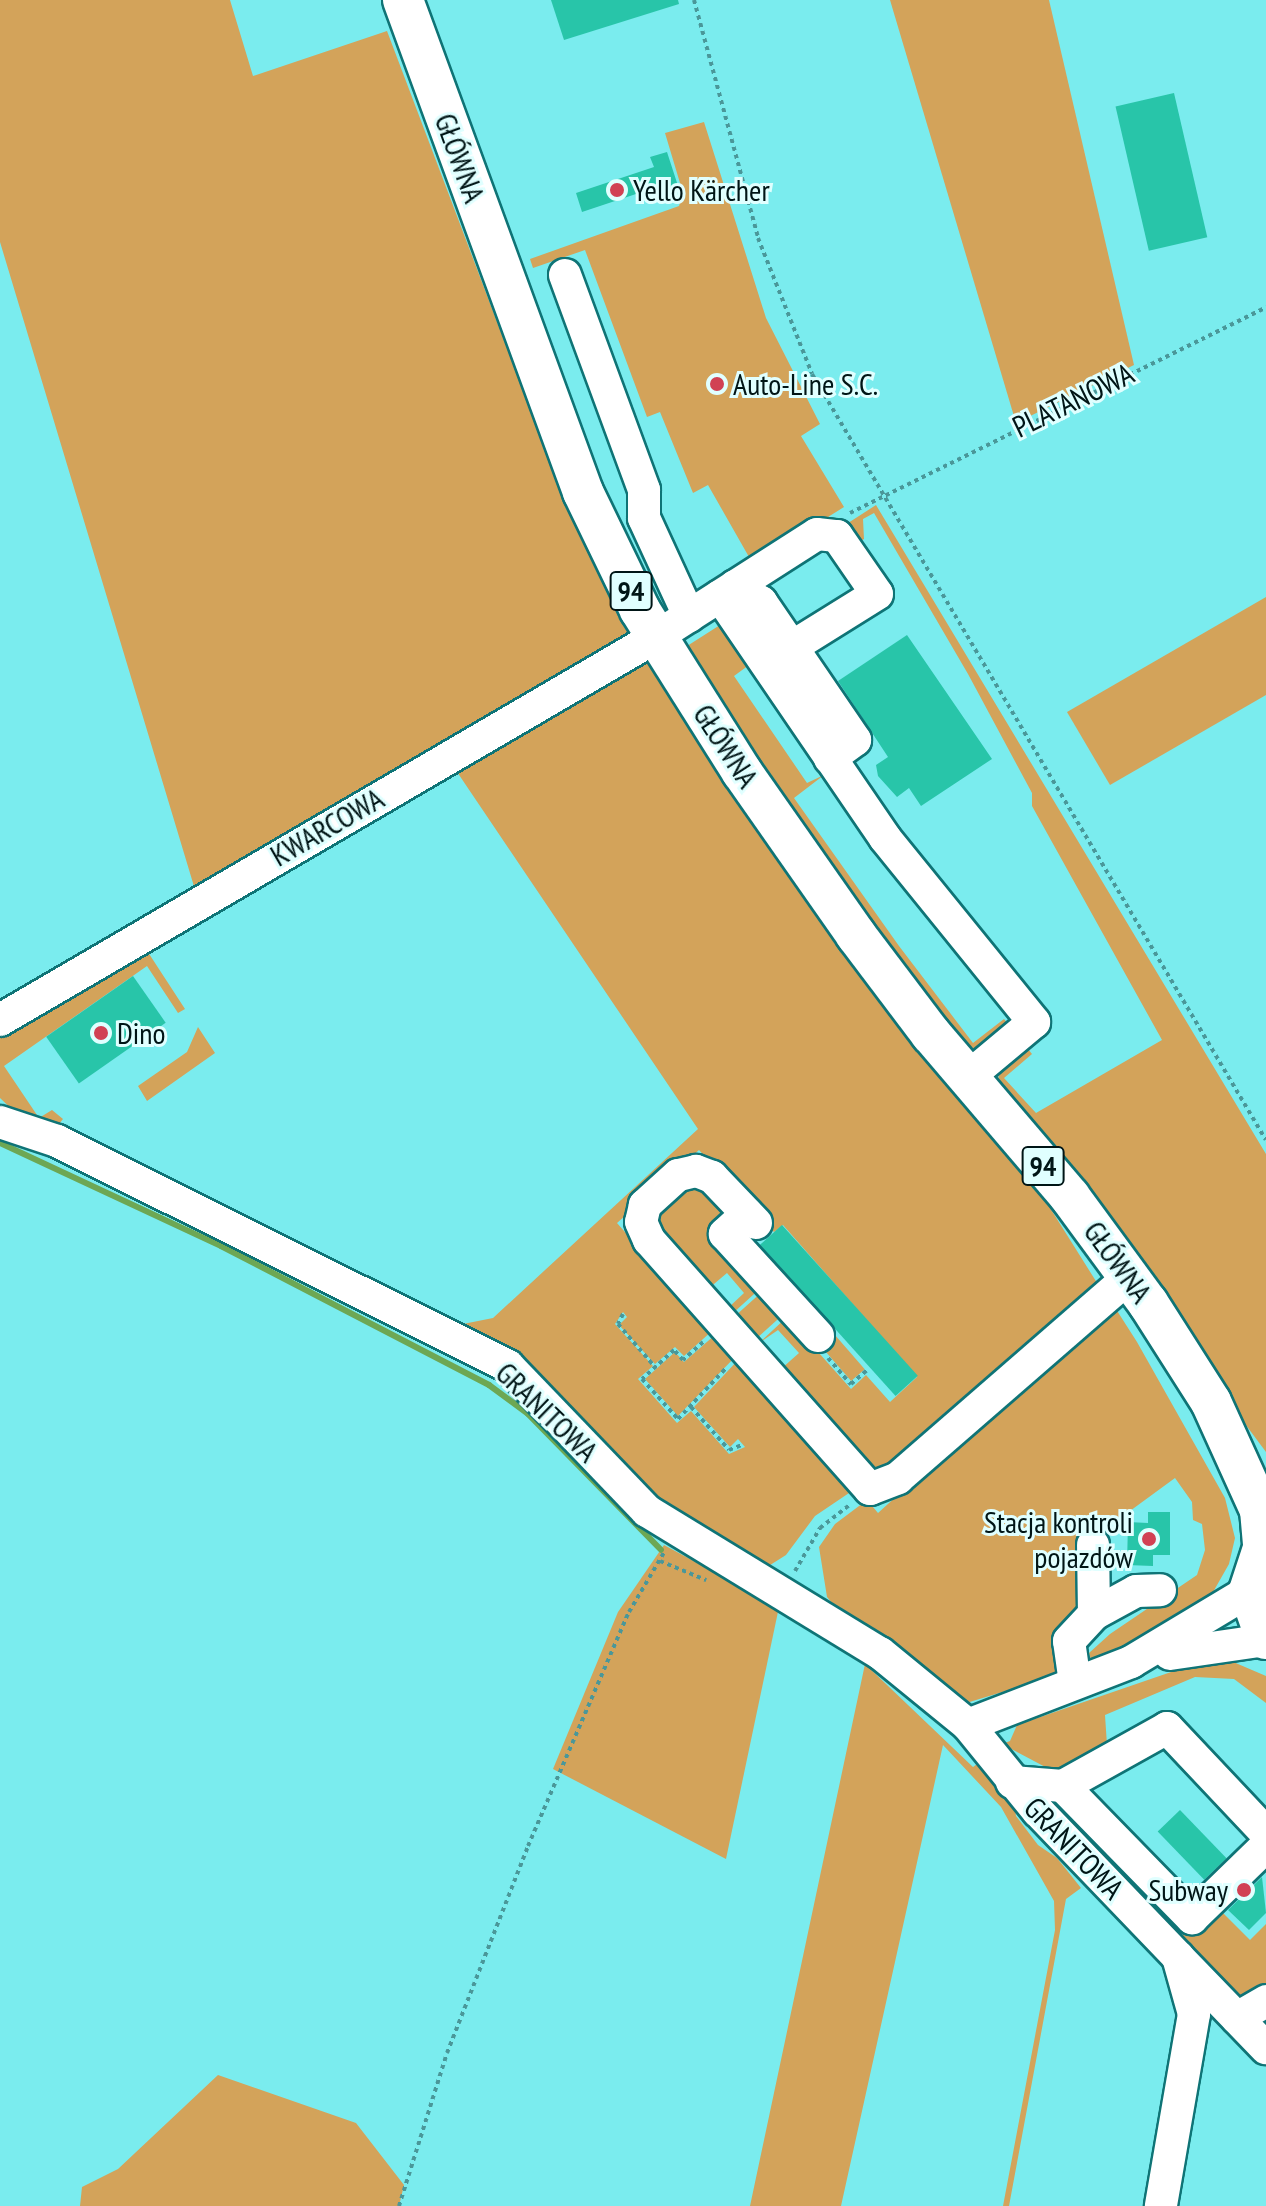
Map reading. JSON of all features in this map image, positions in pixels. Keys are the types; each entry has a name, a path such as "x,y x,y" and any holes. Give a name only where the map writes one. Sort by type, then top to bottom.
{"main road":[{"name":"GŁÓWNA","path":"403,0 583,492 656,637 808,867 967,1078 1130,1276 1211,1402 1266,1469"},
{"name":"GŁÓWNA","path":"1211,1402 1260,1510 1265,1541"},
{"name":"94","path":"1249,1591 1265,1541"},
{"path":"1249,1591 1266,1639"}],"street":[{"path":"565,275 644,490 644,518 689,616"},
{"path":"656,637 817,534 837,536 850,547 877,594 792,647"},
{"path":"728,591 761,602 855,740 830,758"},
{"path":"728,591 830,758 885,838 1034,1022 967,1078"},
{"name":"KWARCOWA","path":"0,1020 656,637"},
{"name":"GRANITOWA","path":"0,1122 57,1141 508,1366 647,1511 880,1653 968,1725 1038,1811 1178,1957 1194,2014 1161,2206"},
{"path":"818,1336 725,1234 751,1218 712,1177 696,1171 678,1175 645,1205 641,1222 649,1240 870,1489 898,1478 1130,1276"},
{"path":"1093,1545 1094,1614"},
{"path":"1075,1683 1069,1641 1094,1614 1136,1591 1160,1590"},
{"path":"1131,1662 1249,1591"},
{"path":"968,1725 1131,1662 1225,1642 1266,1639"},
{"path":"1012,1782 1063,1786 1167,1728 1266,1833"},
{"path":"1063,1786 1192,1918 1266,1846"},
{"path":"1178,1957 1259,2022"}],"path":[{"path":"694,0 741,186 777,292 812,374 1266,1140"},
{"name":"PLATANOWA","path":"881,495 1266,307"},
{"path":"623,1314 618,1324 655,1367"},
{"path":"691,1407 729,1450 742,1445"},
{"path":"785,1593 820,1528 870,1489"},
{"path":"399,2206 447,2053 528,1846 629,1612 669,1544 677,1549"}],"shaded area":[{"path":"0,0 230,0 253,76 387,31 564,499 632,636 196,893 0,242"},
{"path":"890,0 1049,0 1134,365 1016,423"},
{"path":"704,122 766,318 820,424 801,436 844,507 753,564 708,485 693,493 660,412 647,417 585,250 533,268 530,259 679,206 683,193 665,133"},
{"path":"876,505 1266,1154 1266,1452 996,1090 1001,1064 1024,1044 1032,1054 1004,1078 1036,1113 1162,1040 1032,806 1032,793 968,674 874,513 863,519 864,539 857,543 845,525"},
{"path":"1266,597 1266,695 1110,785 1067,712"},
{"path":"720,625 749,665 734,676 807,783 824,775 794,798 899,946 973,1043 1004,1019 1012,1029 977,1052 964,1051 817,856 684,648"},
{"path":"642,654 759,835 901,1030 1040,1192 1099,1286 888,1469 869,1466 781,1369 799,1353 778,1330 759,1343 787,1317 851,1389 866,1375 890,1402 917,1377 783,1225 774,1232 699,1150 617,1223 712,1331 684,1356 675,1347 655,1364 619,1325 627,1317 623,1312 615,1324 653,1366 638,1379 677,1423 691,1411 729,1454 745,1447 738,1439 730,1447 694,1407 739,1359 852,1491 815,1516 786,1555 767,1567 668,1514 426,1313 463,1324 493,1318 698,1129 451,763"},
{"path":"142,943 185,1009 178,1013 147,966 4,1066 39,1118 52,1110 63,1119 58,1125 20,1117 0,1098 0,1026"},
{"path":"198,1027 215,1053 147,1101 138,1086 187,1052"},
{"path":"682,1184 706,1184 736,1217 765,1284 732,1314 727,1309 744,1293 727,1273 708,1289 657,1233 655,1219"},
{"path":"764,1290 785,1313 755,1340 734,1317"},
{"path":"1107,1306 1114,1306 1137,1342 1225,1498 1235,1538 1229,1564 1200,1615 1092,1663 1089,1653 1110,1634 1197,1575 1205,1550 1202,1524 1193,1520 1192,1502 1175,1478 1078,1549 1086,1582 1065,1673 963,1704 838,1610 827,1597 819,1547 835,1524 867,1500 878,1513"},
{"path":"828,1327 865,1369 851,1381 814,1339"},
{"path":"716,1334 736,1356 678,1416 645,1379 675,1352 684,1362"},
{"path":"664,1545 779,1607 726,1859 553,1769 618,1612"},
{"path":"1206,1660 1231,1661 1266,1676 1266,1703 1234,1679 1195,1677 1105,1715 1107,1745 1069,1771 1051,1770 1002,1744 1010,1741 1017,1725"},
{"path":"865,1664 973,1767 980,1762 1014,1800 1016,1816 1038,1845 1057,1858 1081,1888 1066,1899 1009,2206 1003,2206 1055,1930 1054,1901 1001,1807 943,1745 841,2206 750,2206"},
{"path":"1050,1802 1182,1935 1216,1906 1250,1940 1266,1924 1266,1990 1255,1987 1239,2001"},
{"path":"218,2075 356,2123 404,2185 399,2206 80,2206 82,2187 118,2169"}],"building":[{"path":"551,0 678,0 679,4 564,40"},
{"path":"1174,93 1207,237 1149,251 1116,106"},
{"name":"Yello Kärcher","path":"667,152 679,189 663,195 660,186 582,212 576,193 654,167 650,157"},
{"path":"907,635 992,759 921,806 909,788 897,797 878,776 876,765 888,757 838,681"},
{"name":"Dino","path":"133,976 166,1023 79,1083 46,1037"},
{"path":"782,1225 918,1376 896,1396 760,1245"},
{"name":"Stacja kontroli pojazdów","path":"1148,1512 1170,1512 1170,1555 1153,1555 1153,1566 1127,1565 1128,1522 1148,1523"},
{"path":"1180,1810 1227,1858 1204,1880 1158,1832"},
{"path":"1262,1877 1266,1913 1249,1930 1228,1910"}],"waterway":[{"path":"0,1143 221,1246 489,1385 528,1414 661,1550"}],"place":[{"name":"Yello Kärcher","path":"617,190"},
{"name":"Auto-Line S.C.","path":"717,384"},
{"name":"Dino","path":"101,1033"},
{"name":"Stacja kontroli pojazdów","path":"1149,1539"},
{"name":"Subway","path":"1244,1890"}]}
